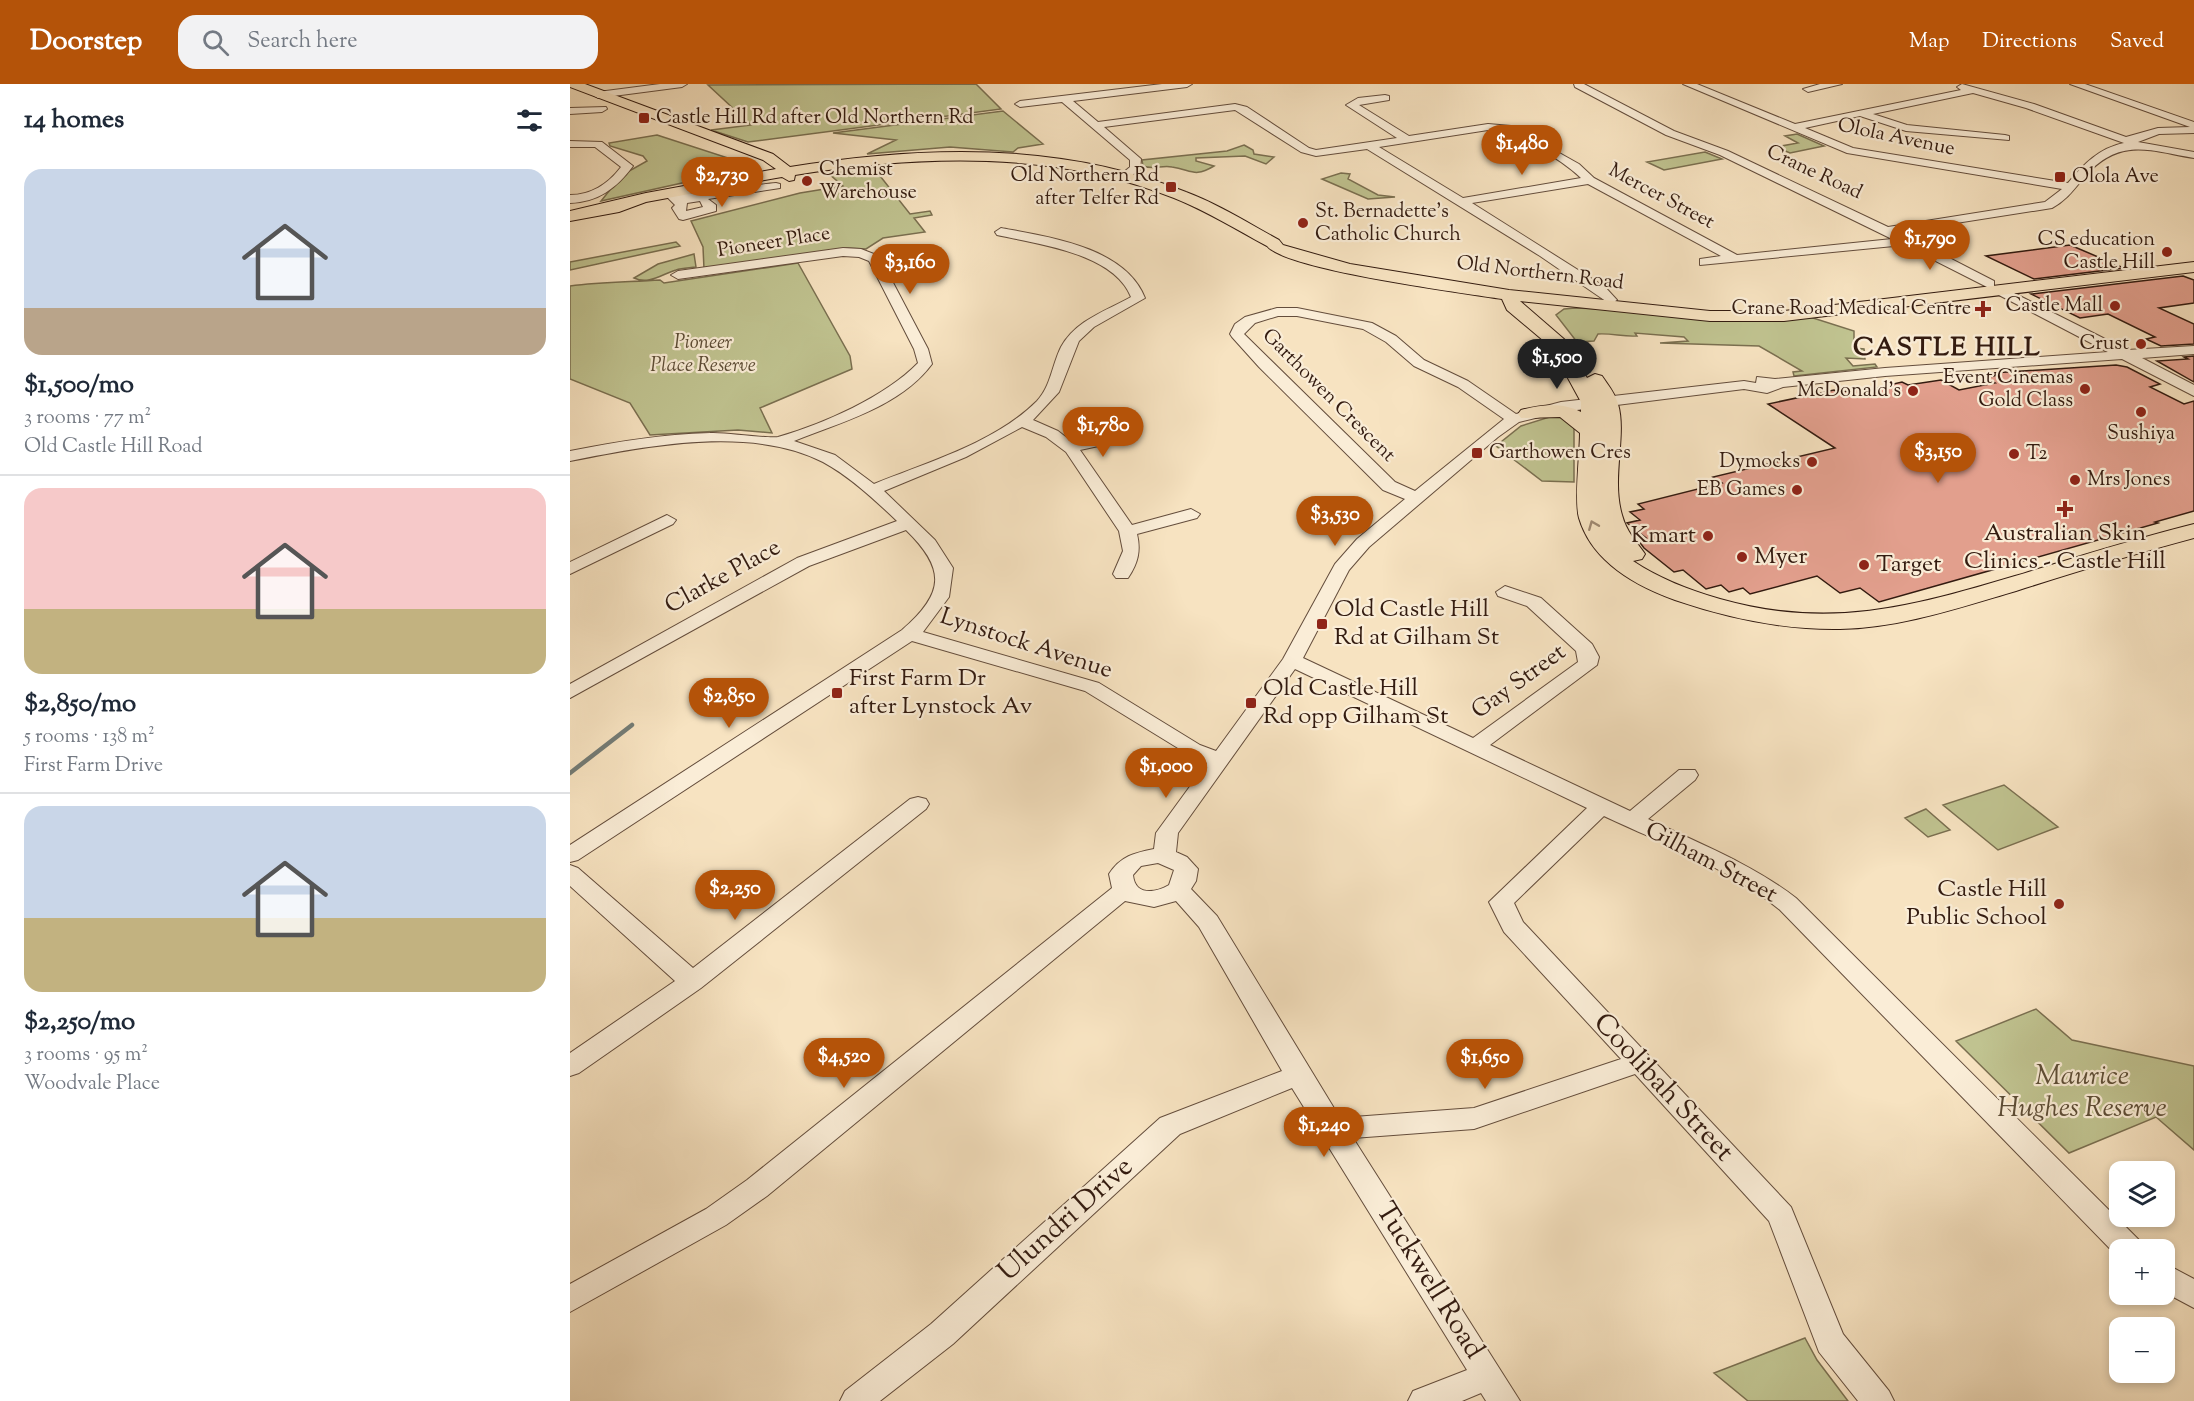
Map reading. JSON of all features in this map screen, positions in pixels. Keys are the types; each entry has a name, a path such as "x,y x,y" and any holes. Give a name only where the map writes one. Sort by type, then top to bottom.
{"main road":[{"path":"573,84 734,146 855,162"},
{"path":"734,146 781,177"},
{"path":"678,195 724,180 743,170 746,166 745,157 734,146"},
{"name":"Old Northern Road","path":"579,204 603,209 855,162 916,155 1022,158 1124,177 1186,197 1285,251 1330,265 1521,293 1736,317 1806,313 1832,307"},
{"name":"Old Northern Road","path":"781,177 885,162 965,155"},
{"path":"1832,307 2194,261"},
{"path":"1994,287 2194,267"},
{"path":"2194,519 1881,608 1814,612 1772,609 1702,592 1670,579 1642,561 1616,533 1608,504 1611,420 1595,396 1559,344 1514,306 1521,293 1562,332 1595,396 1590,431 1589,516 1602,544 1618,560 1662,587 1694,599 1756,615 1832,621 1903,615 2194,531"},
{"path":"1546,316 1559,307 1611,303"},
{"name":"Old Northern Road","path":"1611,303 1728,310 1832,307"},
{"path":"1521,416 1595,396"},
{"path":"1521,416 1563,411 1576,416 1590,431"}],"street":[{"path":"598,95 651,86 682,84"},
{"path":"1020,104 1187,84"},
{"name":"Crane Road","path":"1576,84 1670,133 1724,153 1885,231 2194,392"},
{"name":"Olola Avenue","path":"1688,84 1851,151 1902,164 2070,187"},
{"path":"1808,89 1837,84"},
{"path":"1950,84 2030,106 2130,142 2194,155"},
{"path":"2074,84 2194,125"},
{"path":"1794,127 1974,90"},
{"path":"1385,98 1362,100 1351,105 1407,140"},
{"path":"1065,99 1137,164 1134,172 1124,177"},
{"path":"1096,125 1235,108 1243,109 1312,152 1488,127 1503,127 1565,160 1590,180"},
{"path":"570,111 602,109"},
{"path":"1863,113 1906,128 2005,138"},
{"path":"1885,231 2040,208 2060,199 2097,158 2158,131 2194,130"},
{"path":"570,144 598,144 627,166 609,186 579,204"},
{"path":"1369,145 1600,290 1611,303"},
{"path":"678,195 683,206 678,208 683,216 712,208 700,197 781,177"},
{"path":"2018,179 2046,189 2060,199"},
{"name":"Mercer Street","path":"1460,202 1590,180 1735,259"},
{"path":"870,491 946,459 1021,421 1041,405 1058,382 1069,346 1081,331 1138,298 1137,289 1127,276 1105,262 1068,249 1001,232"},
{"name":"Mercer Street","path":"1705,262 1904,241"},
{"name":"Pioneer Place","path":"678,275 843,252 861,253 874,259 921,350 925,364 913,380 884,397 776,443"},
{"path":"1785,255 1804,268"},
{"name":"Garthowen Crescent","path":"1415,497 1396,491 1389,486 1264,364 1237,334 1240,327 1261,315 1276,312 1297,312 1368,326 1391,339 1419,363 1521,416"},
{"path":"1595,396 1754,385 1767,389 1775,387 1775,383 1885,372 2194,350"},
{"path":"1164,856 1167,832 1292,660 1341,568 1363,543 1415,497 1484,440 1521,416"},
{"path":"1021,421 1043,428 1069,447 1128,531 1132,550 1122,574"},
{"path":"1069,447 1130,435"},
{"path":"570,456 635,444 687,438 725,438 802,448 838,464 908,523 939,554 944,568 942,590 937,602 929,614 909,634 570,855"},
{"path":"1128,531 1191,514"},
{"path":"570,569 667,519"},
{"name":"Clarke Place","path":"570,692 803,562 908,523"},
{"name":"Gay Street","path":"1474,747 1587,665 1589,657 1585,648 1534,602 1505,592"},
{"name":"Lynstock Avenue","path":"909,634 1092,687 1193,749 1219,760"},
{"name":"Gilham Street","path":"1292,660 1722,863 1768,888 1788,904 2119,1239"},
{"path":"1632,821 1686,775"},
{"path":"570,1066 692,982 918,804"},
{"name":"Coolibah Street","path":"1601,807 1501,902 1513,926 1781,1215 1830,1342 1878,1401"},
{"path":"1164,856 1181,863 1186,869 1185,883 1179,890 1159,899 1137,898 1124,890 1120,881 1125,867 1142,858 1164,856"},
{"path":"570,873 692,982"},
{"path":"570,1299 716,1217 757,1188 1124,890"},
{"name":"Tuckwell Road","path":"1179,890 1208,922 1298,1075 1496,1389"},
{"path":"1333,1130 1474,1118 1639,1063"},
{"name":"Ulundri Drive","path":"856,1401 942,1334 1170,1126 1298,1075"},
{"path":"2175,1283 2194,1295"},
{"path":"1424,1401 1496,1389"}],"green space":[{"path":"976,84 1001,109 748,142 711,130 751,125 708,85"},
{"path":"1003,111 1043,144 1018,148 1013,152 950,147 867,154 896,140 833,133"},
{"path":"1797,134 1824,146 1790,153 1776,147 1798,143 1785,136"},
{"path":"657,135 728,158 728,165 718,175 601,201 622,175 647,161 643,156 610,146 609,143"},
{"path":"1244,145 1253,150 1254,154 1274,157 1266,164 1245,156 1196,158 1196,161 1214,166 1202,172 1143,166 1142,160 1227,151"},
{"path":"1705,152 1722,159 1664,170 1647,162"},
{"path":"873,167 910,214 930,211 932,215 914,218 925,232 883,238 866,249 847,248 704,269 703,247 691,221 800,193 843,186 829,174"},
{"path":"1341,173 1350,174 1348,179 1378,195 1395,197 1368,199 1322,179"},
{"path":"676,242 680,246 570,270 570,262"},
{"path":"694,254 696,267 678,269 650,280 634,278 658,264"},
{"name":"Pioneer Place Reserve","path":"798,263 850,356 852,369 760,408 772,433 738,430 650,435 630,403 570,379 570,286 660,280 664,283"},
{"path":"1564,309 1810,317 1854,331 1854,348 1864,349 1865,359 1846,358 1853,366 1875,364 1877,367 1794,376 1793,372 1802,371 1759,346 1660,343 1688,341 1684,337 1635,333 1637,336 1598,334 1594,341 1577,342 1556,315"},
{"path":"1556,415 1574,424 1574,482 1542,481 1496,446 1521,426"},
{"path":"2004,785 2058,827 1998,850 1943,805"},
{"path":"1926,809 1950,830 1928,837 1905,818"},
{"name":"Maurice Hughes Reserve","path":"2036,1009 2072,1040 2194,1066 2194,1150 2156,1117 2069,1153 1956,1041"},
{"path":"1805,1338 1817,1360 1848,1401 1748,1401 1714,1373"}],"building":[{"path":"2070,245 2124,268 2034,279 1986,256"},
{"name":"Castle Mall","path":"2183,276 2194,280 2194,303 2159,308 2194,324 2194,344 2161,346 2146,339 2155,337 2108,314 2080,318 2031,294"},
{"path":"2194,356 2194,382 2157,361 2188,359 2184,357"},
{"path":"2116,365 2127,367 2160,384 2150,387 2184,404 2194,401 2194,511 1879,602 1860,588 1840,593 1817,576 1750,594 1743,588 1729,592 1721,585 1706,589 1683,570 1674,572 1644,548 1638,540 1646,538 1627,523 1640,520 1630,512 1644,509 1638,504 1722,483 1713,477 1835,448 1768,404 1834,390 1839,393 1860,388 1864,391 1902,382 1908,385 1941,380 1959,390 1995,383 1986,378 1997,375 1992,373"}],"waterway":[{"path":"570,773 632,725"}],"place":[{"name":"Castle Hill Rd after Old Northern Rd","path":"644,118"},
{"name":"Olola Ave","path":"2060,177"},
{"name":"Chemist Warehouse","path":"807,181"},
{"name":"Old Northern Rd after Telfer Rd","path":"1171,187"},
{"name":"St. Bernadette's Catholic Church","path":"1303,223"},
{"name":"CS education Castle Hill","path":"2167,252"},
{"name":"Castle Mall","path":"2115,306"},
{"name":"Crane Road Medical Centre","path":"1983,309"},
{"name":"Crust","path":"2141,344"},
{"name":"Event Cinemas Gold Class","path":"2085,389"},
{"name":"McDonald's","path":"1913,391"},
{"name":"Sushiya","path":"2141,412"},
{"name":"Garthowen Cres","path":"1477,453"},
{"name":"T2","path":"2014,454"},
{"name":"Dymocks","path":"1812,462"},
{"name":"Mrs Jones","path":"2075,480"},
{"name":"EB Games","path":"1797,490"},
{"name":"Australian Skin Clinics - Castle Hill","path":"2065,509"},
{"name":"Kmart","path":"1708,536"},
{"name":"Myer","path":"1742,557"},
{"name":"Target","path":"1864,565"},
{"name":"Old Castle Hill Rd at Gilham St","path":"1322,624"},
{"name":"First Farm Dr after Lynstock Av","path":"837,693"},
{"name":"Old Castle Hill Rd opp Gilham St","path":"1251,703"},
{"name":"Castle Hill Public School","path":"2059,904"}],"district":[{"name":"CASTLE HILL","path":"1947,348"}]}
